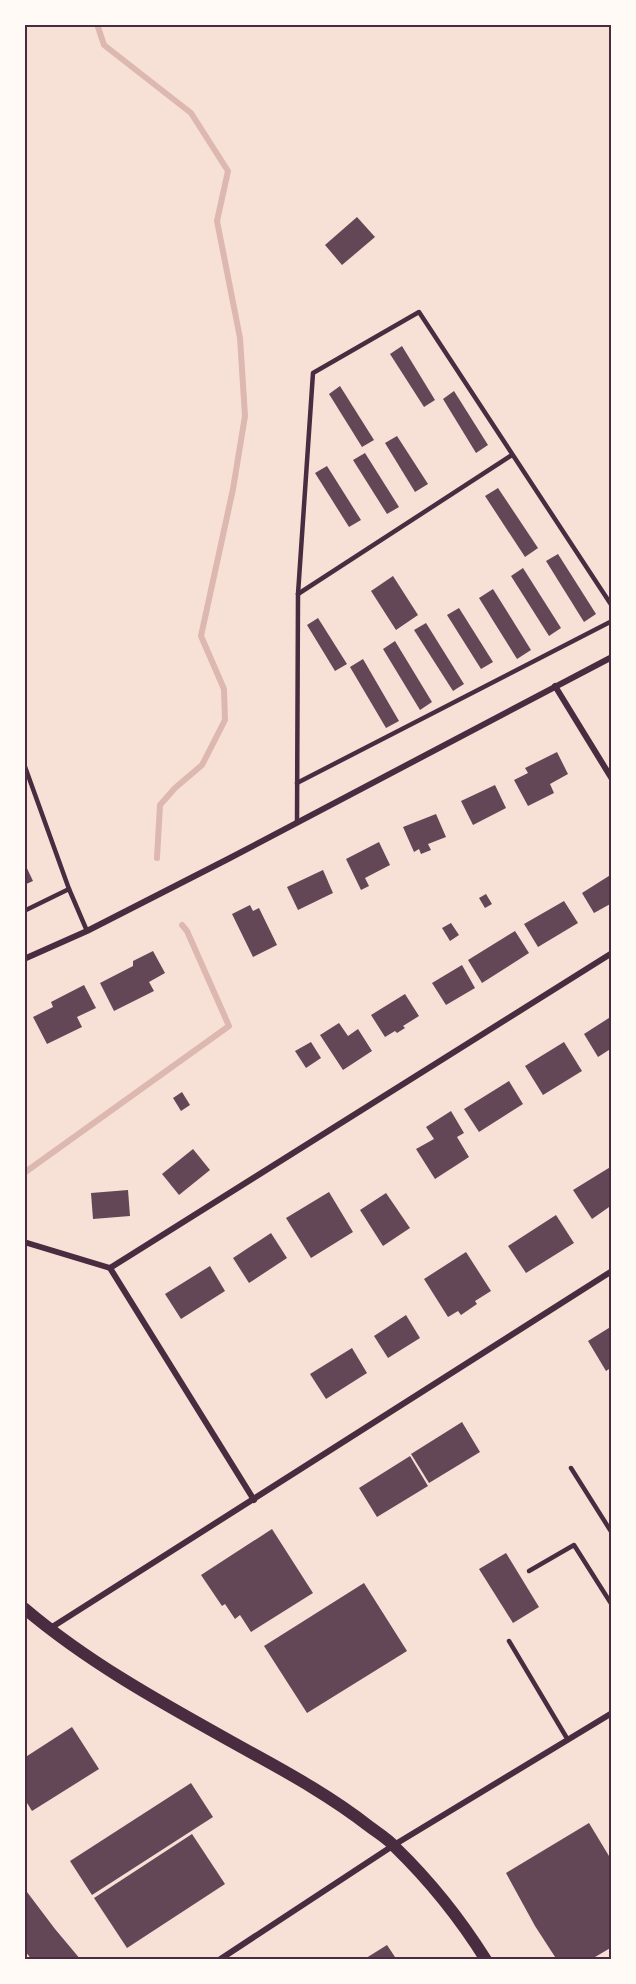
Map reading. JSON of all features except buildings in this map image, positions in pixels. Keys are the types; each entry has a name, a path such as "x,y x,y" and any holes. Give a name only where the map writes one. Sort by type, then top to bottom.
{"main road":[{"path":"24,1608 48,1629 109,1670 306,1783 394,1845 458,1919 486,1960"}],"street":[{"path":"24,959 87,931 612,657"},
{"path":"555,686 612,779"},
{"path":"110,1268 612,953"},
{"path":"24,1242 110,1268 254,1500"},
{"path":"48,1629 612,1271"},
{"path":"219,1960 394,1845 612,1713"}],"lane":[{"path":"297,823 298,594 313,373 419,312 612,606"},
{"path":"298,594 512,455"},
{"path":"297,783 612,621"},
{"path":"24,764 69,890 87,931"},
{"path":"24,911 69,890"},
{"path":"571,1468 612,1533"},
{"path":"528,1571 574,1545 612,1605"},
{"path":"509,1641 568,1740"}],"waterway":[{"path":"97,24 104,45 191,113 228,171 217,221 240,338 245,416 233,489 201,636 224,689 225,720 202,765 175,788 160,805 157,858"},
{"path":"24,1173 229,1026 187,931 182,925"}]}
